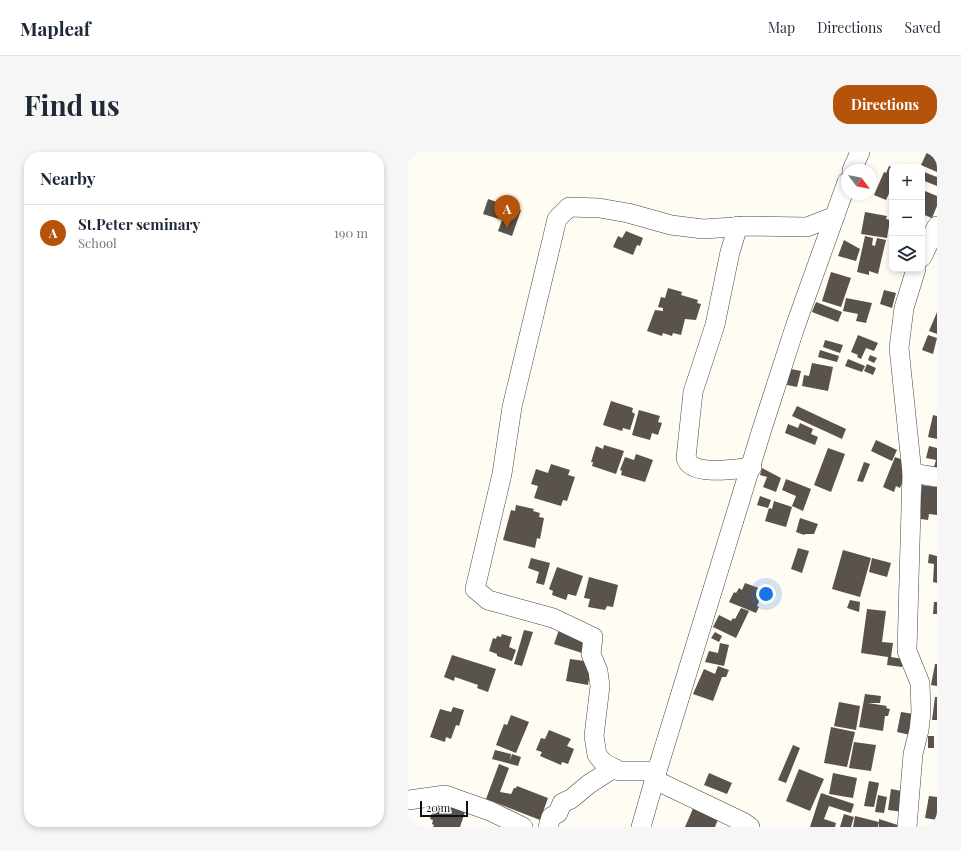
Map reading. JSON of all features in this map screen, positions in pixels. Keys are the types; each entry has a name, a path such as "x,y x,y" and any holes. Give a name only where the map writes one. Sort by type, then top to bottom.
{"street":[{"path":"855,164 860,152"},
{"path":"642,827 656,776 752,467 762,429 795,327 841,199"},
{"path":"750,827 656,776 619,771 600,759 594,742 600,686 598,671 591,654 593,637 553,618 488,600 474,589 502,474 512,407 557,219 569,207 599,208 628,213 672,225 698,228 738,226 807,227 835,216"},
{"path":"738,226 730,252 715,325 693,392 686,458 690,465 711,471 752,467"},
{"path":"925,251 937,226"},
{"path":"907,827 913,754 919,730 921,712 920,683 907,651 912,473 899,348 904,308 915,272"},
{"path":"912,473 937,477"},
{"path":"548,827 551,817 558,813 562,803 571,799 589,784 614,768"},
{"path":"408,800 445,795 490,811 523,827"}],"building":[{"path":"927,152 937,152 937,172 925,167 925,164 921,164"},
{"path":"889,166 889,194 886,200 877,196 877,188 884,172 886,173"},
{"path":"925,172 937,177 937,186 925,181"},
{"path":"925,191 937,196 937,206 932,218 925,215"},
{"path":"488,199 521,210 512,236 498,231 502,220 483,214"},
{"path":"865,212 887,216 886,219 889,220 889,226 887,238 861,234"},
{"path":"626,231 643,238 640,246 637,245 633,255 613,247 618,236 622,238"},
{"path":"865,236 873,238 872,245 875,246 877,238 886,240 878,274 869,271 869,275 857,272"},
{"path":"844,240 860,249 856,261 838,256"},
{"path":"831,272 851,278 841,307 822,301"},
{"path":"668,288 682,292 681,295 698,300 697,303 701,304 696,320 685,319 681,335 673,333 672,336 663,333 662,336 647,331 655,310 663,311 663,308 658,307 661,297 665,298"},
{"path":"884,290 896,293 892,308 880,304"},
{"path":"846,298 872,303 866,323 856,321 858,314 843,311"},
{"path":"816,302 842,312 838,322 812,312"},
{"path":"937,312 937,334 929,331"},
{"path":"858,335 878,343 874,351 866,348 861,359 857,357 858,355 851,352"},
{"path":"928,335 937,338 933,354 922,350"},
{"path":"825,340 843,345 840,353 823,347"},
{"path":"820,350 839,356 837,362 818,357"},
{"path":"870,355 877,358 874,363 868,360"},
{"path":"848,359 865,366 862,372 845,366"},
{"path":"812,363 833,367 828,391 802,386 804,375 809,376"},
{"path":"867,364 876,368 873,375 864,371"},
{"path":"791,369 801,371 797,387 787,385"},
{"path":"611,401 633,408 632,412 635,414 630,430 623,428 622,431 603,425"},
{"path":"797,406 846,429 842,439 792,416"},
{"path":"639,410 660,416 658,422 662,423 658,435 652,433 650,440 632,435"},
{"path":"933,415 937,416 937,439 928,437"},
{"path":"800,423 813,429 811,434 818,437 815,445 785,433 788,424 798,428"},
{"path":"876,440 897,450 892,461 871,451"},
{"path":"604,445 624,451 616,474 592,466 593,462 591,462 596,446 603,449"},
{"path":"929,446 937,448 937,468 934,467 936,460 926,458"},
{"path":"828,448 845,454 831,492 814,485"},
{"path":"636,454 653,460 645,482 621,475 622,471 620,470 625,457 634,460"},
{"path":"895,457 906,461 902,472 906,473 900,488 896,486 894,492 883,487"},
{"path":"864,462 870,464 863,482 857,481"},
{"path":"551,464 570,470 568,475 575,477 567,501 563,500 561,506 534,498 538,486 531,484 536,469 548,473"},
{"path":"762,468 781,478 776,492 763,487 767,477 760,475"},
{"path":"786,479 811,489 803,511 792,506 796,496 782,490"},
{"path":"922,485 937,487 937,515 929,514 928,520 921,519 921,513 919,513"},
{"path":"760,496 771,500 768,508 757,505"},
{"path":"774,501 792,507 786,527 765,521 769,508 772,509"},
{"path":"516,505 534,509 533,511 540,513 539,517 544,518 540,539 537,538 535,548 503,540 511,510 515,511"},
{"path":"800,518 818,524 814,534 804,535 796,532"},
{"path":"798,548 809,551 802,573 791,569"},
{"path":"843,550 871,558 860,597 832,589"},
{"path":"929,554 937,556 937,583 933,582 934,564 928,563"},
{"path":"531,558 550,563 544,585 536,583 539,572 528,568"},
{"path":"872,558 891,563 887,577 869,572"},
{"path":"557,567 583,576 576,596 568,594 566,600 552,595 553,591 549,589"},
{"path":"589,577 618,585 613,607 607,606 605,610 588,607 590,599 584,598"},
{"path":"745,583 764,590 757,606 759,607 756,613 729,602 734,592 736,593 739,588 742,590"},
{"path":"850,600 860,602 859,612 847,608"},
{"path":"934,602 937,602 937,614 933,614"},
{"path":"741,608 749,611 736,638 713,627 719,615 731,621 733,618 735,619"},
{"path":"867,609 886,611 882,642 893,643 891,657 903,659 902,667 887,665 888,657 861,653"},
{"path":"560,627 591,637 585,654 554,644"},
{"path":"524,630 533,632 522,666 514,664"},
{"path":"715,632 722,636 719,642 711,638"},
{"path":"502,634 512,637 509,647 516,650 512,661 497,656 497,654 489,651 493,638 496,639 497,636 501,637"},
{"path":"720,643 729,645 724,666 705,662 709,651 718,653"},
{"path":"452,655 496,669 488,692 477,688 478,685 455,677 454,681 444,677"},
{"path":"570,659 592,662 588,685 566,681"},
{"path":"935,664 937,664 937,686 931,685"},
{"path":"718,666 729,670 726,677 722,677 713,701 693,694 704,669 715,674"},
{"path":"865,694 881,696 880,703 868,703 887,706 886,708 890,709 888,716 885,716 883,731 859,727"},
{"path":"935,697 937,697 937,720 932,720"},
{"path":"839,702 860,706 856,730 834,726"},
{"path":"453,707 464,710 459,726 456,725 451,739 446,737 445,742 430,737 440,709 451,712"},
{"path":"901,712 920,715 915,736 897,732"},
{"path":"511,715 529,722 516,753 496,745 504,724 507,725"},
{"path":"831,727 855,732 847,767 824,763"},
{"path":"549,730 571,739 567,746 574,749 568,764 562,762 561,765 540,756 542,752 536,750 541,738 545,739"},
{"path":"928,736 934,736 934,748 928,748"},
{"path":"854,742 876,745 871,771 849,768"},
{"path":"793,745 800,748 786,783 778,780"},
{"path":"495,750 511,754 510,760 512,754 521,757 518,766 492,759"},
{"path":"499,764 509,768 500,792 511,794 517,786 548,798 540,820 486,799"},
{"path":"799,769 824,779 810,811 786,801"},
{"path":"709,773 732,783 727,794 704,785"},
{"path":"833,773 857,778 853,798 829,794"},
{"path":"869,781 879,783 874,807 864,806"},
{"path":"891,789 907,792 904,812 888,810"},
{"path":"821,793 854,804 851,813 829,806 824,819 836,823 835,827 810,827"},
{"path":"878,795 887,797 884,813 875,812"},
{"path":"929,796 937,797 937,820 925,818"},
{"path":"436,800 466,809 460,827 433,827 433,820 430,819"},
{"path":"695,804 720,814 715,827 685,827"},
{"path":"844,814 854,817 851,827 840,827"},
{"path":"855,816 879,822 878,827 853,827"},
{"path":"879,819 904,827 879,827"}],"place":[{"name":"St.Peter seminary","path":"507,228"}]}
